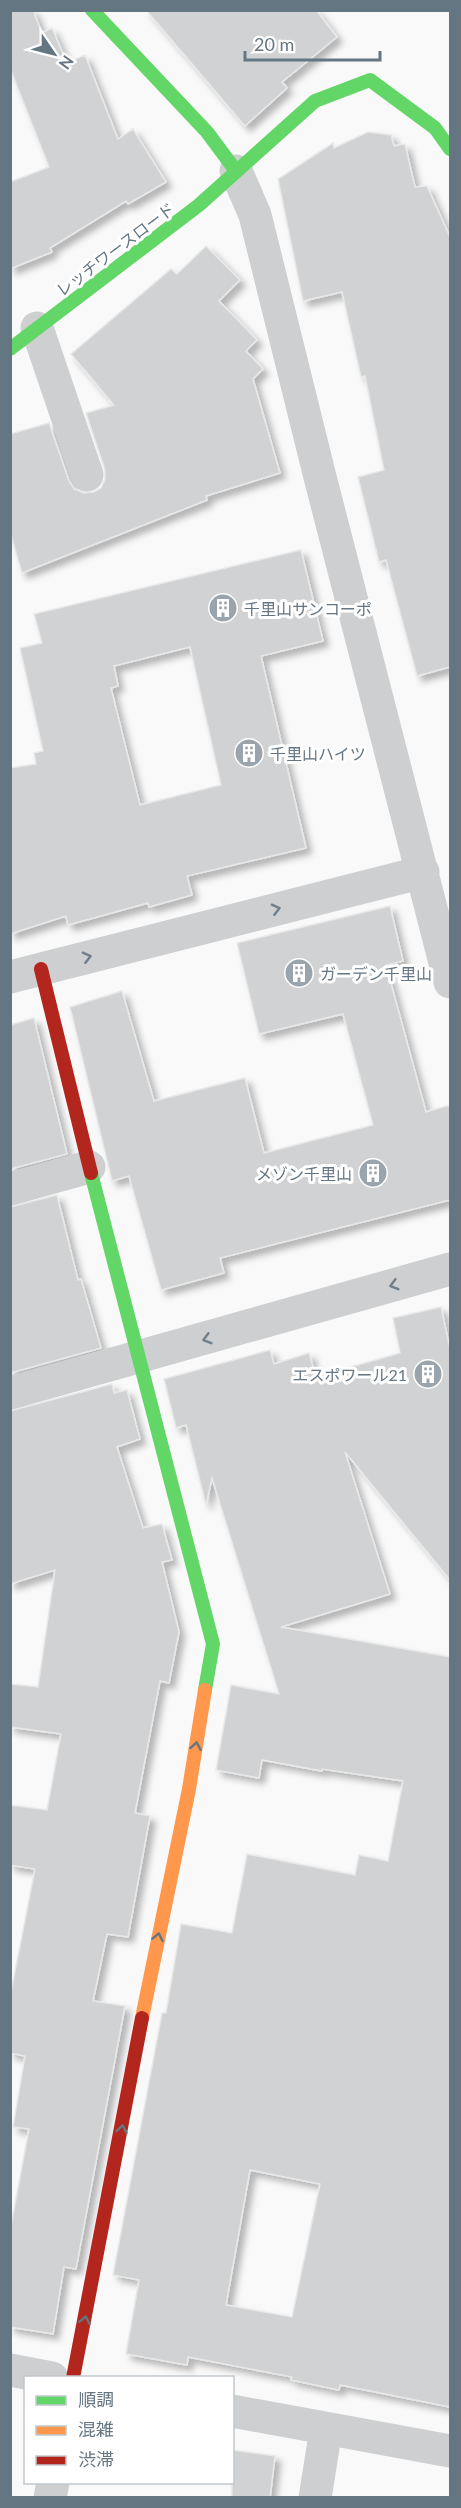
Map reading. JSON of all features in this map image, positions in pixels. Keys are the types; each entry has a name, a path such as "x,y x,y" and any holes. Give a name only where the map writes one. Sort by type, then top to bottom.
{"street":[{"path":"94,11 207,132 236,171 255,215 450,982"},
{"name":"レッチワースロード","path":"10,349 199,205 315,102 370,80 435,128 450,149"},
{"path":"37,328 87,475"},
{"path":"73,2376 114,2172 148,1982 189,1789 213,1644 89,1167 26,973 423,872"},
{"path":"10,1189 89,1167"},
{"path":"10,1393 450,1269"},
{"path":"10,2370 42,2376"},
{"path":"234,2411 450,2451"},
{"path":"315,2498 326,2428"}],"building":[{"path":"10,10 33,10 42,33 52,28 67,63 85,55 118,139 133,129 166,182 128,204 126,201 50,248 52,252 10,269 10,182 49,167 10,68"},
{"path":"146,10 316,10 337,37 282,82 287,88 245,126"},
{"path":"368,132 391,135 394,146 405,144 415,187 427,186 450,237 450,667 417,676 386,560 379,562 358,477 384,470 365,376 361,377 342,292 303,301 278,179 333,143 334,148"},
{"path":"206,246 240,280 219,301 257,340 246,351 263,369 253,379 280,473 206,496 207,500 22,573 10,532 10,434 49,423 69,481 74,489 84,493 94,492 101,488 105,479 105,470 86,413 114,405 71,354 171,269 177,274"},
{"path":"301,550 323,641 261,656 306,848 187,876 192,895 149,907 148,903 68,925 66,916 10,934 10,768 36,764 34,753 43,751 20,648 42,643 34,614","holes":["190,647 221,785 140,805 111,688 118,686 114,666"]},
{"path":"390,906 403,961 386,965 426,1112 450,1105 450,1200 220,1258 224,1273 161,1290 129,1176 112,1181 70,1007 122,991 154,1101 245,1078 264,1153 373,1125 343,1014 259,1034 237,943"},
{"path":"34,1018 67,1154 10,1169 10,1025"},
{"path":"57,1195 78,1280 81,1279 101,1348 10,1373 10,1207"},
{"path":"441,1307 450,1349 450,1580 345,1452 390,1594 281,1627 450,1657 450,2407 340,2385 339,2390 291,2380 292,2377 188,2357 187,2365 126,2354 139,2280 113,2275 162,2013 166,2013 181,1924 232,1933 247,1854 355,1875 359,1855 388,1861 403,1781 322,1769 322,1771 262,1760 259,1778 216,1770 231,1685 279,1694 212,1478 206,1505 186,1425 176,1428 164,1379 270,1350 274,1364 309,1353 316,1377 400,1353 393,1318","holes":["250,2170 320,2184 292,2317 226,2305"]},
{"path":"112,1384 114,1393 127,1390 140,1439 117,1447 143,1528 162,1524 172,1560 162,1562 179,1632 169,1683 160,1681 135,1813 150,1816 128,1937 107,1934 93,2001 125,2006 76,2269 64,2267 53,2334 10,2327 10,2231 29,2129 13,2127 25,2056 10,2053 10,1997 35,1869 10,1865 10,1805 47,1810 61,1734 10,1727 10,1684 38,1687 55,1570 10,1584 10,1411"},
{"path":"234,2450 275,2456 270,2498 232,2498"}],"traffic: fast":[{"path":"92,10 207,132 236,171"},
{"path":"10,349 199,205 315,101 370,80 435,128 450,149"},
{"path":"91,1173 213,1644 205,1690"}],"traffic: slow":[{"path":"142,2018 189,1789 205,1690"}],"traffic: jam":[{"path":"41,969 91,1173"},
{"path":"73,2376 142,2018"}],"place":[{"name":"千里山サンコーポ","path":"223,608"},
{"name":"千里山ハイツ","path":"249,753"},
{"name":"ガーデン千里山","path":"299,973"},
{"name":"メゾン千里山","path":"373,1173"},
{"name":"エスポワール21","path":"428,1374"}]}
